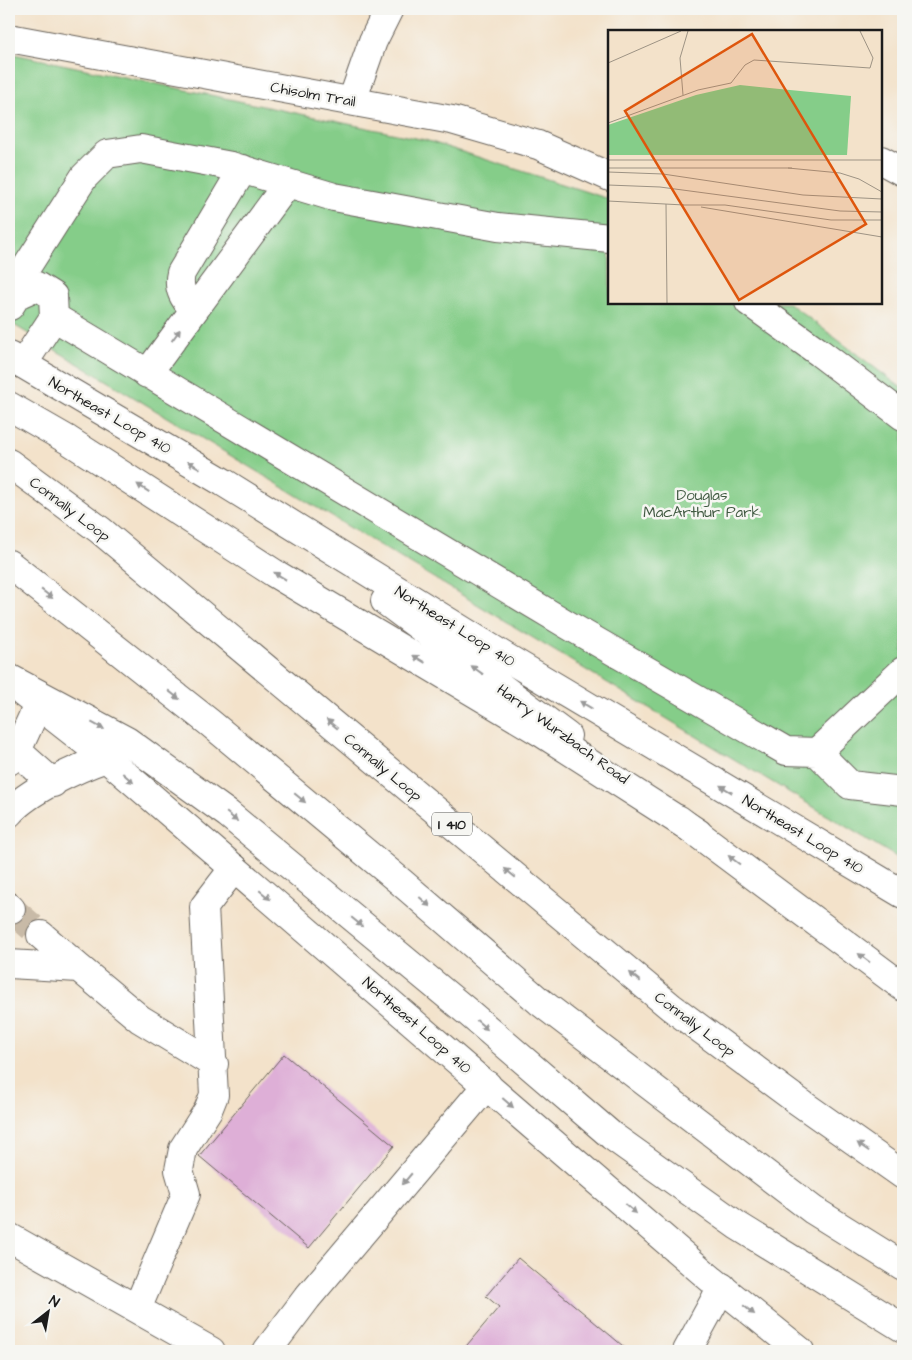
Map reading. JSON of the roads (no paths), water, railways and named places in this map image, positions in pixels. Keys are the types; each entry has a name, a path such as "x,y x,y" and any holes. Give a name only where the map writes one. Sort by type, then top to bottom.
{"main road":[{"path":"352,101 373,41 389,9"},
{"name":"Chisolm Trail","path":"9,38 452,120 538,145 608,176"},
{"path":"12,298 24,271 84,177 107,154 141,149 244,169 334,198 498,227 608,238"},
{"path":"882,161 903,172"},
{"path":"194,310 184,298 179,282 181,273 244,169"},
{"path":"147,374 288,183"},
{"path":"12,298 36,286 53,296 54,317 16,360"},
{"path":"752,304 820,352 903,416"},
{"path":"54,317 568,625 786,751 817,752 850,785 903,791"},
{"name":"Northeast Loop 410","path":"16,360 223,482 502,655 903,894"},
{"path":"9,406 68,440 274,573 542,733 698,833"},
{"name":"Connally Loop","path":"9,463 100,530 671,1007 903,1175"},
{"name":"Harry Wurzbach Road","path":"223,482 903,987"},
{"path":"9,564 210,723 402,882 540,1001 813,1210 903,1266"},
{"path":"817,752 903,671"},
{"path":"9,680 127,741 228,814 470,1014 612,1136 738,1226 903,1328"},
{"name":"Northeast Loop 410","path":"9,680 106,758 722,1288 800,1351"},
{"path":"38,705 13,756 53,783"},
{"path":"12,803 53,783 77,768 106,758"},
{"path":"136,1309 186,1194 179,1170 183,1148 208,1110 214,1095 214,1064 204,907 234,868"},
{"path":"42,935 140,1020 214,1064"},
{"path":"9,964 80,968"},
{"path":"267,1351 306,1298 487,1085"},
{"path":"9,1237 211,1351"},
{"path":"687,1351 722,1288"}],"tunnel":[{"path":"11,909 41,935"}],"park label":[{"name":"Douglas MacArthur Park","path":"702,504"}]}
